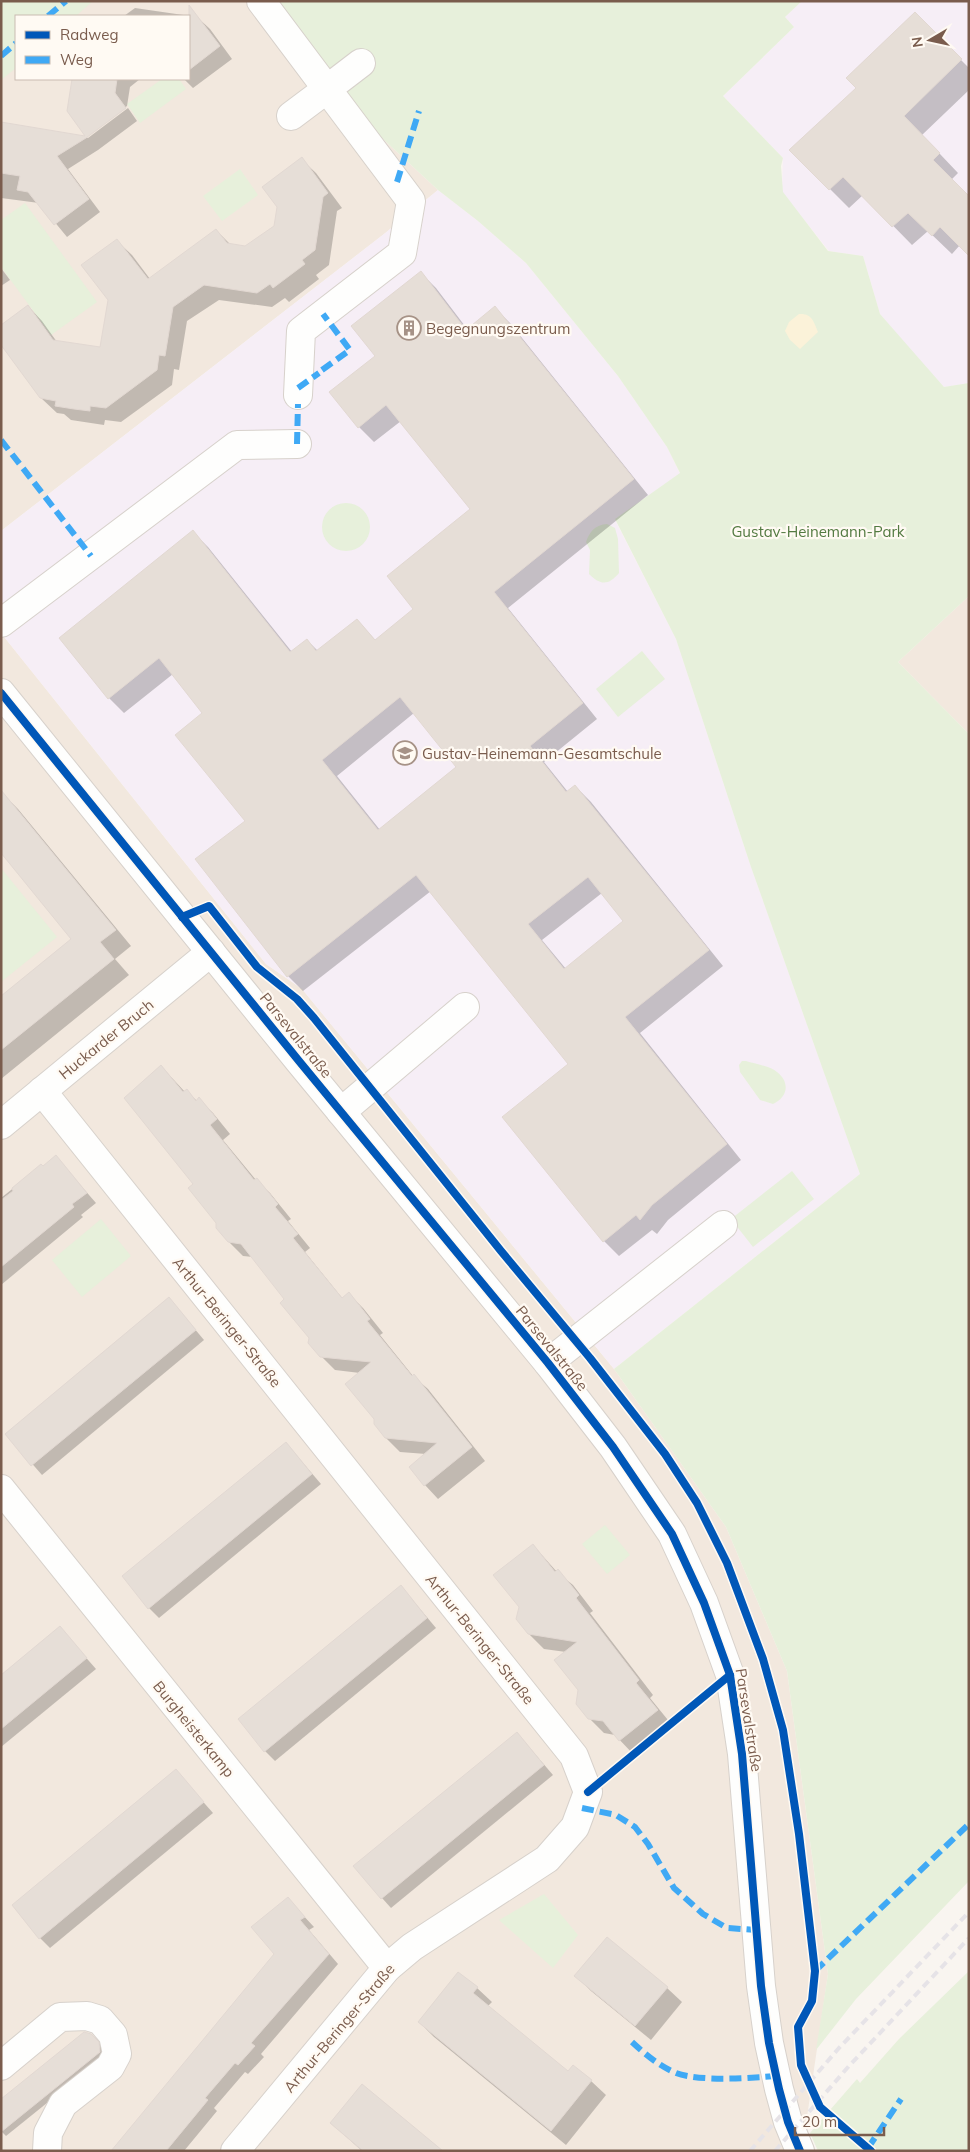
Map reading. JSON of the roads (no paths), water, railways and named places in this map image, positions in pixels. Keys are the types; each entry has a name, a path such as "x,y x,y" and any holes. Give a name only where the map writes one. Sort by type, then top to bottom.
{"street":[{"path":"261,1 411,201 402,253 301,331 298,395"},
{"path":"291,116 361,63"},
{"path":"1,623 237,445 297,444"},
{"name":"Parsevalstraße","path":"3,700 548,1363 613,1446 672,1534 704,1603 730,1675 742,1754 761,1986 769,2043 788,2122 800,2151"},
{"name":"Huckarder Bruch","path":"1,1125 211,952"},
{"path":"341,1112 464,1007"},
{"name":"Arthur-Beringer-Straße","path":"42,1091 574,1756 588,1792 574,1827 547,1859 412,1946 387,1968 235,2151"},
{"path":"548,1363 723,1225"},
{"name":"Burgheisterkamp","path":"1,1489 387,1968"},
{"path":"1,2066 60,2018 87,2016 100,2020 113,2035 117,2054 110,2067 63,2104 48,2133 47,2151"}],"railway":[{"path":"750,2151 839,2048 969,1912"},
{"path":"775,2151 849,2066 969,1938"}],"place":[{"name":"Begegnungszentrum","path":"409,328"},
{"name":"Gustav-Heinemann-Gesamtschule","path":"405,753"}],"park label":[{"name":"Gustav-Heinemann-Park","path":"818,531"}]}
